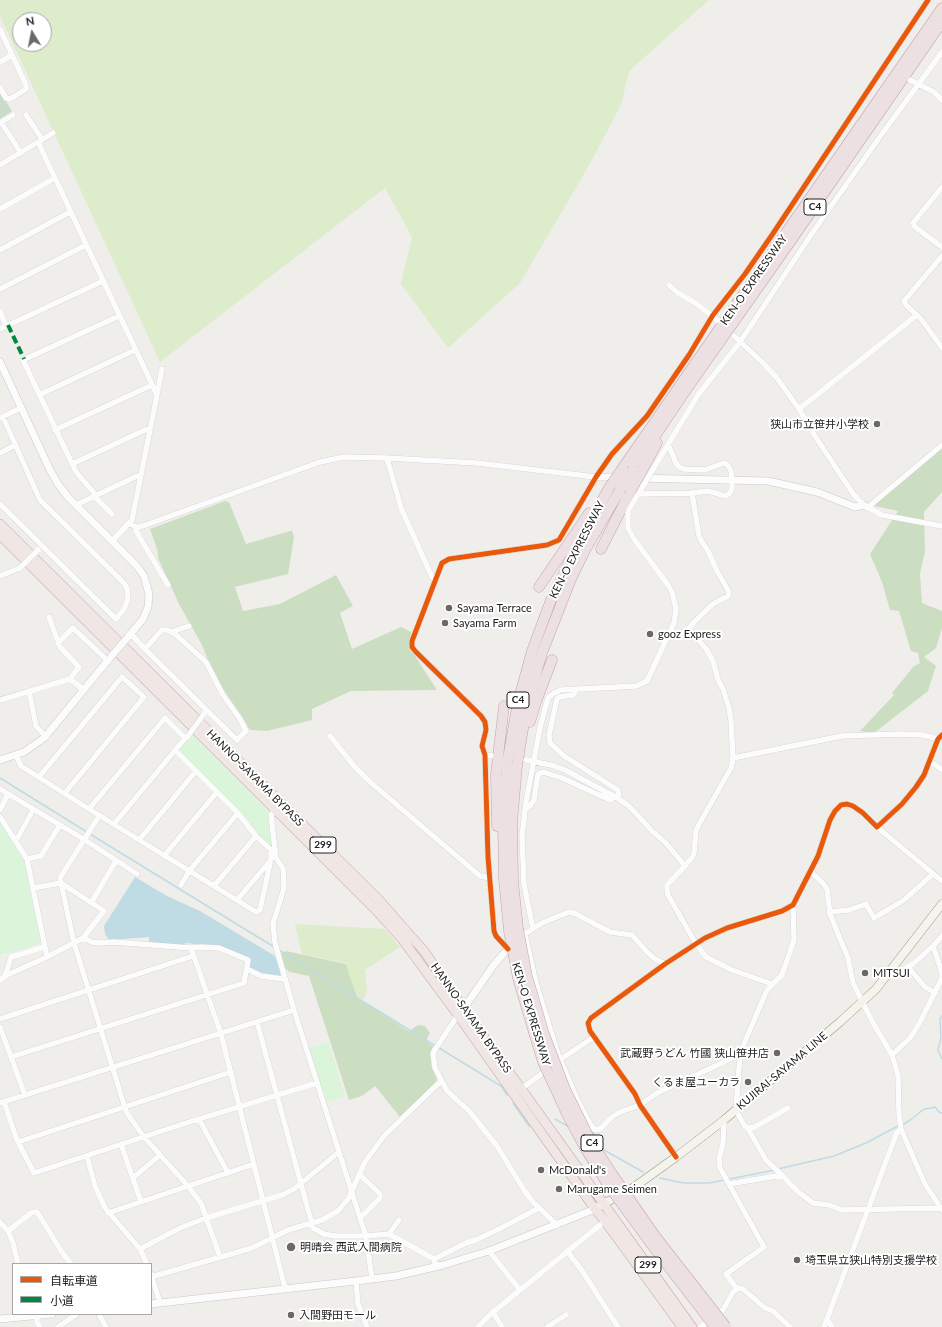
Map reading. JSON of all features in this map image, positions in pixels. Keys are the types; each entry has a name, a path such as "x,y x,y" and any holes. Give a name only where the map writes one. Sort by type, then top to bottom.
{"highway":[{"name":"KEN-O EXPRESSWAY","path":"726,1327 655,1236 612,1174 590,1140 565,1089 544,1034 529,983 517,932 506,909 503,849 504,797 508,757 518,702 532,651 551,600 573,554 609,488 942,8"},
{"name":"KEN-O EXPRESSWAY","path":"715,1327 654,1249 608,1184 584,1146 568,1116 543,1062 535,1036 518,978 512,851 513,803 517,766 527,704 542,653 561,604 580,559 602,518 686,390 942,22"},
{"path":"601,549 648,470 686,390"},
{"path":"539,587 589,513 609,488"},
{"name":"HANNO-SAYAMA BYPASS","path":"0,524 379,900 424,952 461,1012 599,1206"},
{"name":"HANNO-SAYAMA BYPASS","path":"0,534 375,909 402,939 521,1089 599,1206"},
{"path":"513,803 528,727 536,699 552,660"},
{"path":"504,706 496,774 496,817 498,859 506,909"},
{"name":"299","path":"599,1206 605,1221 682,1327"},
{"name":"299","path":"599,1206 692,1327"}],"main road":[{"name":"KUJIRAI-SAYAMA LINE","path":"599,1206 630,1190 676,1157 724,1120 840,1022 863,1001 889,973 942,904"}],"street":[{"path":"508,949 496,936 494,931 488,857 485,755 482,746 486,730 485,722 481,716 412,647 412,641 442,563 449,559 547,545 559,540 596,476 612,454 647,416 689,355 713,315 745,274 928,0"},
{"path":"0,29 26,85 26,88 10,99 6,98 0,88"},
{"path":"533,929 524,884 522,836 543,717 548,698 561,690 636,686 648,681 674,623 676,609 672,592 634,539 628,528 628,511 635,492 643,486 648,470 668,444 707,382 740,342 813,232 942,52"},
{"path":"0,62 12,55"},
{"path":"910,80 919,83 934,92 942,100"},
{"path":"13,115 1,123 21,153"},
{"path":"26,115 40,141 54,178 157,395"},
{"path":"0,166 52,134"},
{"path":"0,209 54,178"},
{"path":"942,187 913,223 915,227 942,247"},
{"path":"0,250 70,212"},
{"path":"0,289 86,245"},
{"path":"942,256 904,301 905,304 921,319 942,348"},
{"path":"0,329 103,281"},
{"path":"669,285 678,293 713,315 718,321"},
{"path":"0,311 6,326"},
{"path":"799,408 917,315"},
{"path":"112,514 76,472 23,360 119,316"},
{"path":"734,336 777,378 799,408 815,436 854,495 866,506 882,515 942,526"},
{"path":"39,395 135,350"},
{"path":"0,760 31,748 46,736 129,636 146,612 149,602 148,589 141,571 63,491 53,476 1,365"},
{"path":"112,541 132,520 162,369"},
{"path":"55,430 152,385"},
{"path":"0,504 116,619 124,610 128,599 127,588 124,583 40,500 1,418 21,408"},
{"path":"72,464 150,429"},
{"path":"635,492 692,493 708,491 726,496 729,494 732,489 732,481 731,471 727,464 724,463 705,470 684,469 679,467 676,463 668,444"},
{"path":"0,453 15,445"},
{"path":"128,523 136,527 140,527 329,460 344,457 477,463 596,476 768,481 810,490 856,507 866,506 942,446"},
{"path":"387,458 401,508 432,577 435,580"},
{"path":"76,505 141,475"},
{"path":"669,635 687,632 695,621 713,604 728,596 729,592 699,536 692,493"},
{"path":"136,527 136,531 168,585"},
{"path":"0,576 20,568 38,550 41,544"},
{"path":"0,700 70,679 79,667 62,651 49,617"},
{"path":"171,632 190,626"},
{"path":"58,643 72,628 109,660"},
{"path":"690,629 706,649 730,708 733,758 731,768 696,830 694,853 686,866 667,885 668,895 696,944 706,957 732,970 772,984"},
{"path":"129,636 145,649 206,713 237,740 246,730 223,695 206,662 175,634 162,630 145,649"},
{"path":"39,777 122,677 144,697 65,794"},
{"path":"70,679 84,690"},
{"path":"576,689 573,695 559,697 556,699 549,735 550,743 564,756 618,790 617,797"},
{"path":"29,691 36,726 46,736"},
{"path":"114,824 206,713"},
{"path":"89,809 165,718 186,737"},
{"path":"733,758 842,736 923,735 940,737 924,774 916,787 902,804 877,827"},
{"path":"330,736 354,766 369,781 480,876 490,878"},
{"path":"16,755 21,766 99,816 256,912 260,910 271,859 271,850 256,836 238,813 175,750"},
{"path":"485,755 493,756"},
{"path":"526,760 551,764 617,797 630,807 653,832 665,842 686,866"},
{"path":"930,761 942,770"},
{"path":"139,840 196,771"},
{"path":"526,808 530,806 534,800 538,775 543,772 562,778 610,800 617,797"},
{"path":"0,789 33,810 85,839 137,874"},
{"path":"164,856 217,792"},
{"path":"0,810 8,794"},
{"path":"941,1209 842,1210 829,1205 813,1203 797,1191 766,1160 736,1110 740,1053 767,990 782,975 794,940 793,905 818,856 830,820 835,811 841,805 846,804 853,806 942,881"},
{"path":"16,841 33,810"},
{"path":"276,810 271,816 276,858 283,868 284,888 274,924 277,953 366,1236 372,1279"},
{"path":"181,885 189,871 238,813"},
{"path":"99,816 60,878 74,943 130,1119 201,1203 220,1257"},
{"path":"0,817 27,859 47,957"},
{"path":"27,859 41,856 60,825"},
{"path":"214,886 256,836"},
{"path":"237,900 271,859"},
{"path":"91,903 116,860"},
{"path":"810,871 823,883 827,889 829,912 848,958 853,983 892,1055 898,1076 899,1115 901,1129 926,1184 941,1209"},
{"path":"829,912 849,910 866,904 874,918 904,900 933,874"},
{"path":"2,978 83,938 104,911 61,883 33,888"},
{"path":"676,1157 640,1105 635,1094 590,1031 588,1024 591,1018 665,964 696,944 727,928 776,913 793,905"},
{"path":"517,932 533,929 542,923 569,912 574,913 610,932 632,935 647,952 655,959 665,964"},
{"path":"517,932 508,949 493,966 438,1044 434,1051 433,1063 447,1091 470,1112 497,1146 524,1190 539,1208 557,1225"},
{"path":"517,932 536,983 560,1060 577,1100 595,1130 600,1129 612,1117 620,1112 640,1105 657,1093 740,1053"},
{"path":"889,973 901,971 913,964 934,946 942,936"},
{"path":"11,1057 244,983 248,960 219,948 191,948 114,942 98,943 83,938"},
{"path":"892,1055 910,1038 920,1024 942,978 942,973 934,946"},
{"path":"2,978 11,957 44,947"},
{"path":"191,948 221,1034 285,1288"},
{"path":"0,1019 193,956"},
{"path":"908,967 925,987 935,993"},
{"path":"247,969 262,976 284,979"},
{"path":"294,1010 2,1103 18,1142 34,1173 199,1119 317,1083"},
{"path":"257,1022 313,1228 324,1234 340,1237 389,1234 435,1263"},
{"path":"0,1027 25,1096"},
{"path":"521,1089 594,1037"},
{"path":"0,1048 7,1045"},
{"path":"18,1142 231,1072"},
{"path":"152,1276 252,1248 288,1230 327,1218 338,1211 352,1192 365,1162 384,1136 441,1081"},
{"path":"747,1127 753,1128 759,1126 788,1108"},
{"path":"199,1119 228,1173"},
{"path":"724,1120 724,1139 719,1163 720,1168 764,1247 726,1274 737,1289"},
{"path":"824,1327 897,1132 901,1129"},
{"path":"121,1144 141,1202"},
{"path":"140,1249 180,1228 206,1218 282,1195 294,1189 339,1152"},
{"path":"133,1178 160,1155"},
{"path":"87,1156 99,1196 108,1213 140,1249 147,1263"},
{"path":"108,1213 254,1164"},
{"path":"359,1174 380,1194 380,1198 360,1218"},
{"path":"727,1181 782,1175"},
{"path":"152,1304 372,1279 490,1251 557,1225 599,1206"},
{"path":"435,1263 466,1243 476,1240 539,1208"},
{"path":"18,1263 13,1243 3,1227 34,1212 38,1212 70,1263"},
{"path":"389,1234 399,1220"},
{"path":"478,1327 493,1312 600,1225"},
{"path":"490,1251 520,1290"},
{"path":"567,1251 581,1269 618,1327"},
{"path":"152,1279 160,1303"},
{"path":"356,1281 358,1304 367,1327"},
{"path":"701,1327 723,1310 733,1292 737,1289 743,1289 790,1327"},
{"path":"493,1312 502,1327"},
{"path":"0,1319 33,1315 40,1327"},
{"path":"58,1327 76,1315"},
{"path":"100,1315 106,1327"},
{"path":"547,1327 566,1315"},
{"path":"828,1319 832,1327"}],"green space":[{"path":"0,0 709,0 629,71 621,105 587,169 520,283 448,348 401,284 412,237 385,188 160,362 17,52 52,52 52,12 12,12 12,42 0,16"},
{"path":"0,92 12,111 0,119"},
{"path":"942,445 942,492 924,512 925,551 920,574 922,603 942,611 942,628 936,648 924,657 936,666 928,691 874,733 860,731 894,695 892,693 914,666 920,663 918,653 911,651 899,611 890,610 882,582 870,554 898,511 874,506"},
{"path":"225,501 229,502 246,544 290,531 292,531 294,537 288,574 235,587 243,611 280,604 336,575 353,606 340,613 352,649 401,627 411,632 410,648 437,690 351,691 312,709 312,720 267,731 250,730 223,689 202,645 179,604 158,558 158,552 150,529"},
{"path":"192,735 268,810 270,813 272,849 240,811 180,752 180,749"},
{"path":"0,822 24,859 41,942 39,944 0,955"},
{"path":"295,924 385,929 400,947 365,970 367,991 363,1000 356,996 346,963 302,954"},
{"path":"286,951 346,964 357,998 410,1032 413,1028 419,1025 425,1026 430,1033 426,1041 433,1046 431,1052 431,1065 437,1076 436,1083 400,1117 375,1086 362,1096 349,1100 309,976 290,972 283,967 280,955"},
{"path":"328,1042 345,1097 327,1102 309,1048"}],"water":[{"path":"135,877 167,896 200,911 275,956 281,975 261,973 249,967 250,958 231,952 219,946 185,943 184,946 149,943 149,937 109,940 105,934 104,926"}],"waterway":[{"path":"0,778 87,832"},
{"path":"90,834 274,947"},
{"path":"279,950 501,1086 507,1095"},
{"path":"942,1016 940,1019 941,1038 938,1050 942,1059"},
{"path":"513,1103 530,1126"},
{"path":"902,1125 924,1109 935,1107 942,1113"},
{"path":"555,1119 569,1127"},
{"path":"778,1169 834,1156 866,1143 898,1126"},
{"path":"592,1131 604,1150 643,1172"},
{"path":"660,1178 683,1183 709,1183 775,1170"}],"marked path":[{"path":"8,325 24,359"}],"cycle path":[{"path":"508,949 496,936 494,931 488,857 485,755 482,746 486,730 485,722 481,716 412,647 412,641 442,563 449,559 547,545 559,540 596,477 612,454 647,416 689,355 713,315 745,274 772,235 928,0"},
{"path":"676,1157 640,1105 635,1094 590,1031 588,1023 591,1018 665,964 705,938 727,928 782,911 793,905 818,856 830,820 835,811 841,805 847,804 853,806 863,813 877,827 902,804 916,787 924,775 938,739 942,735"}],"place":[{"name":"狭山市立笹井小学校","path":"877,424"},
{"name":"Sayama Terrace","path":"449,608"},
{"name":"Sayama Farm","path":"445,623"},
{"name":"gooz Express","path":"650,634"},
{"name":"MITSUI","path":"865,973"},
{"name":"武蔵野うどん 竹國 狭山笹井店","path":"777,1053"},
{"name":"くるま屋ユーカラ","path":"748,1082"},
{"name":"McDonald's","path":"541,1170"},
{"name":"Marugame Seimen","path":"559,1189"},
{"name":"明晴会 西武入間病院","path":"291,1247"},
{"name":"埼玉県立狭山特別支援学校","path":"797,1260"},
{"name":"入間野田モール","path":"291,1315"}]}
